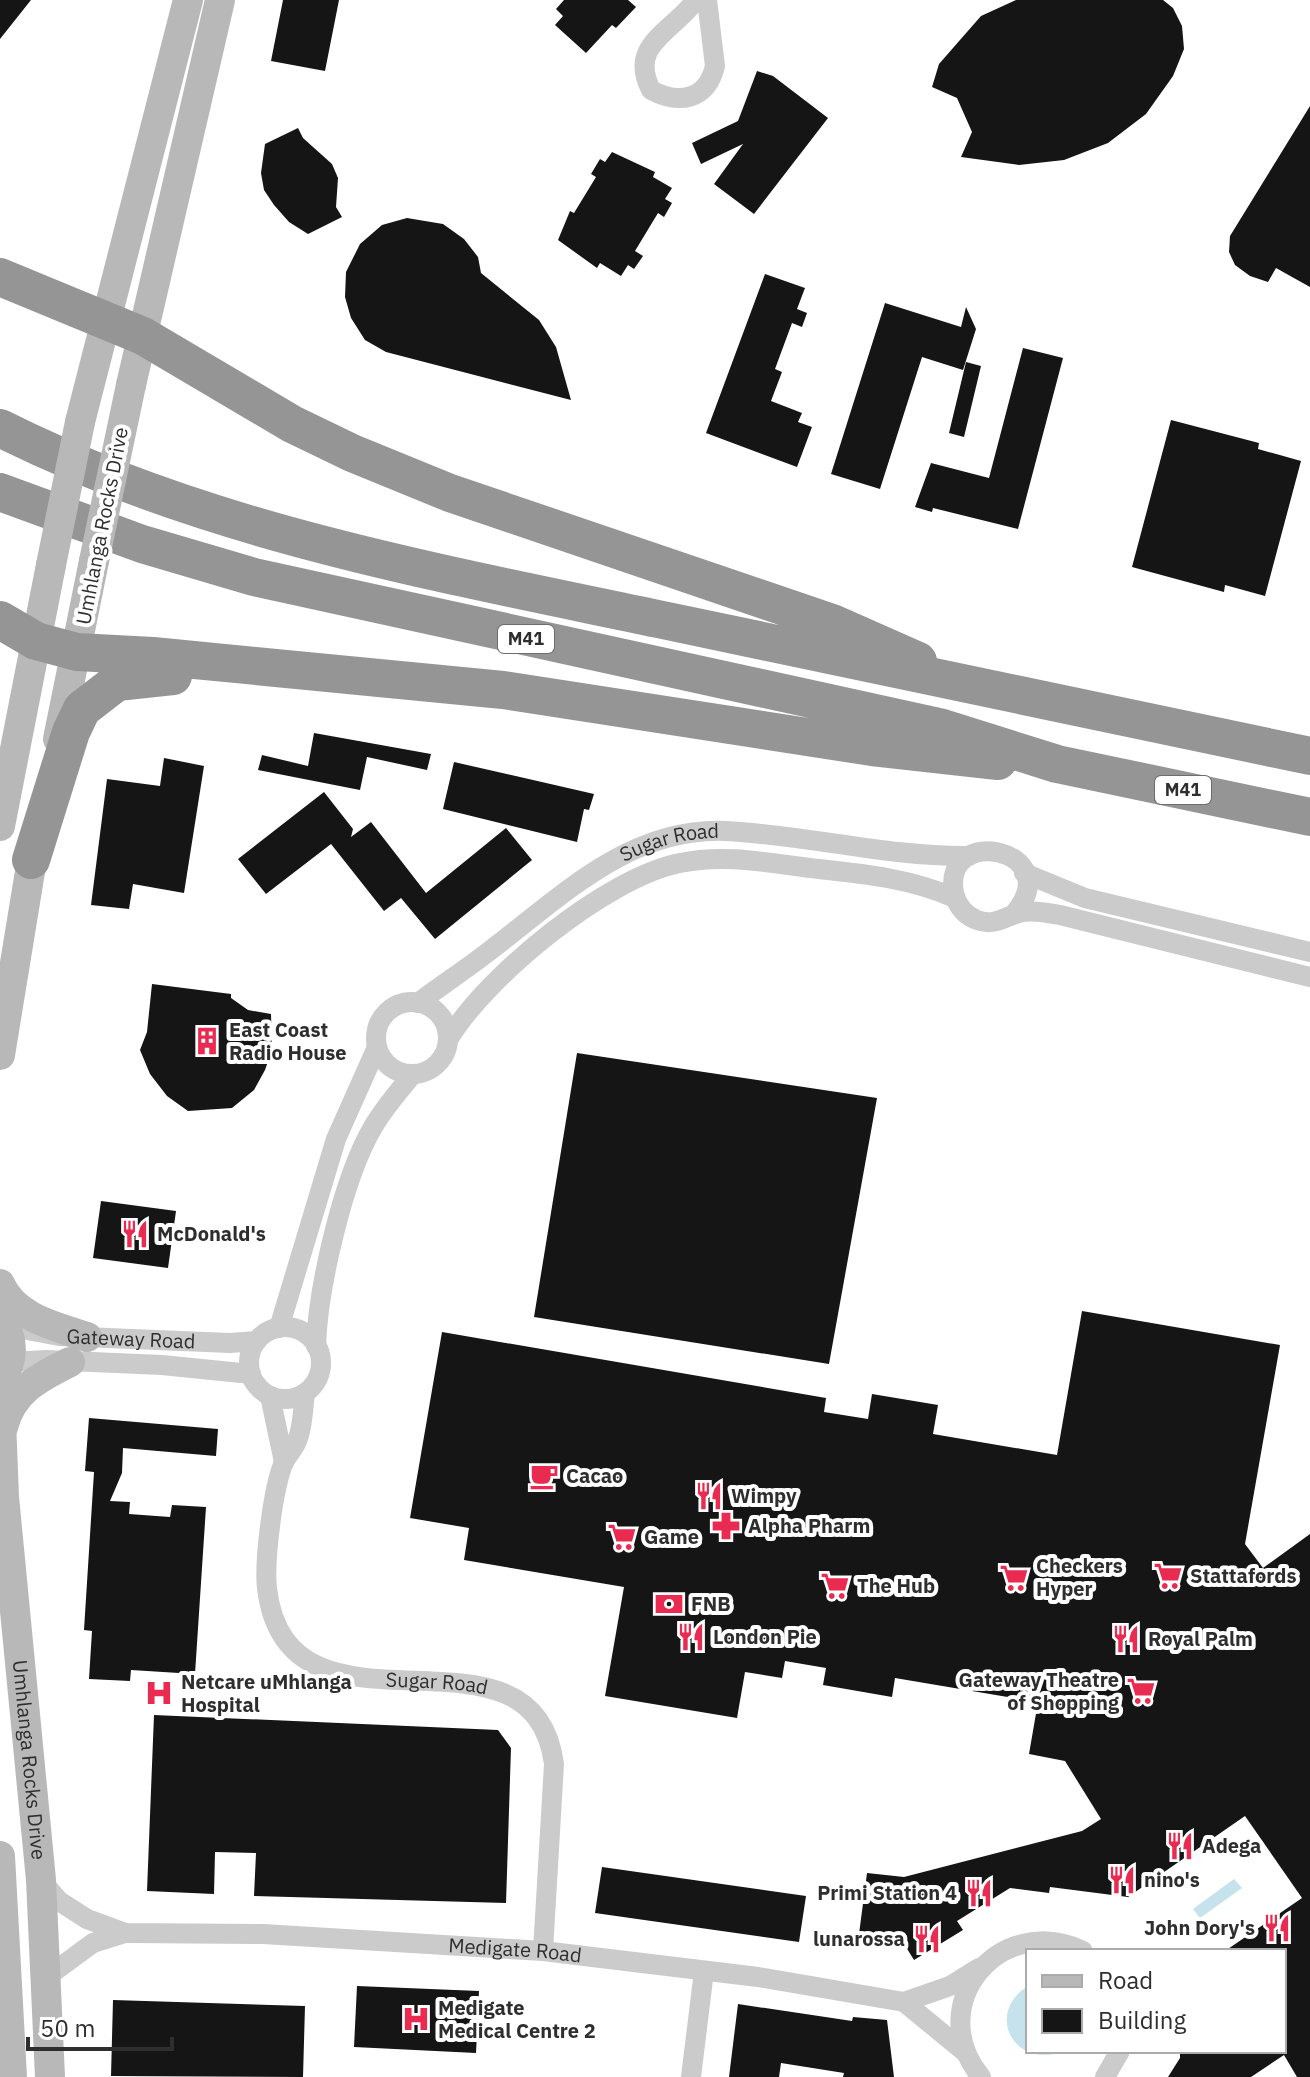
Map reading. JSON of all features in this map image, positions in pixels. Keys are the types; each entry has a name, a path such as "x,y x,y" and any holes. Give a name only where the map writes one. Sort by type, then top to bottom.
{"highway":[{"path":"0,277 106,318 143,336 292,424 352,453 464,498 832,623 899,651 962,686"},
{"name":"M41","path":"0,428 63,460 178,500 249,524 374,558 962,686 1310,756"},
{"name":"M41","path":"0,492 142,544 254,577 939,727 1057,764 1310,817"},
{"path":"0,620 39,623 77,652 153,656 503,690 937,756 1057,764"},
{"path":"31,860 71,732 82,709 100,692 117,682 139,677 292,671"}],"main road":[{"name":"Umhlanga Rocks Drive","path":"0,826 39,623 92,376 188,0"},
{"name":"Umhlanga Rocks Drive","path":"0,1055 31,860 131,385 220,0"},
{"path":"0,1284 12,1302 26,1314 87,1337"},
{"path":"3,1322 11,1344 5,1372"},
{"path":"2,1431 9,1408 20,1393 70,1362"},
{"name":"Umhlanga Rocks Drive","path":"0,1395 4,1497 41,1880 48,1976 50,2077"},
{"name":"Umhlanga Rocks Drive","path":"0,1856 12,2077"}],"street":[{"path":"696,0 675,25 648,47 644,58 642,67 651,90 673,101 692,97 713,76 715,66 707,0"},
{"name":"Sugar Road","path":"418,1003 580,880 653,841 690,833 725,831 927,855 969,856"},
{"path":"1310,952 1085,898 1024,873 1010,855 999,851 988,849 969,856 955,875 955,898 966,914 980,921 995,923 1014,914 1036,911 1060,915 1310,977"},
{"name":"Sugar Road","path":"448,1040 483,991 551,935 624,883 661,867 703,860 740,859 910,882 955,898"},
{"path":"1014,914 1026,895 1024,873"},
{"path":"279,1328 336,1139 377,1047 378,1029 387,1013 404,1003 418,1003 440,1016 448,1040 436,1064 413,1074 377,1120 357,1161 323,1280 316,1346 320,1372 305,1393 291,1398 270,1396 258,1388 251,1374 250,1353 257,1341 279,1328 297,1329 316,1346"},
{"path":"377,1047 390,1067 413,1074"},
{"name":"Gateway Road","path":"3,1322 87,1337 230,1343 257,1341"},
{"name":"Gateway Road","path":"5,1372 70,1362 162,1365 251,1374"},
{"name":"Sugar Road","path":"305,1393 298,1440 284,1462 270,1531 266,1584 273,1615 299,1653 316,1666 340,1675 489,1685 524,1704 547,1734 554,1781 543,1951"},
{"name":"Sugar Road","path":"270,1396 284,1462"},
{"name":"Medigate Road","path":"41,1880 59,1901 87,1919 125,1933"},
{"name":"Medigate Road","path":"48,1976 93,1943 125,1933 263,1934 543,1951 704,1971 904,2002 950,1986 1003,1951 1025,1943 1048,1941 1076,1949"},
{"path":"965,2052 961,2025 965,1996 985,1964"},
{"path":"691,2077 704,1971"},
{"path":"904,2002 965,2052 981,2077"},
{"path":"1105,2077 1119,2053"}],"water":[{"path":"1234,1879 1242,1888 1200,1918 1193,1909"},
{"path":"1026,1988 1026,2050 1010,2035 1008,2010 1015,1997"}],"building":[{"path":"0,0 31,0 0,39"},
{"path":"283,0 339,0 325,71 271,61"},
{"path":"564,0 628,0 636,7 616,28 612,25 586,53 555,25 563,16 556,9"},
{"path":"1016,0 1163,0 1173,8 1182,26 1184,49 1173,76 1146,114 1108,143 1064,160 1019,165 961,157 972,132 957,98 932,87 939,64 981,16"},
{"path":"757,71 773,76 828,118 754,214 714,184 743,144 701,164 692,143 738,121"},
{"path":"1310,106 1310,287 1276,268 1268,282 1250,276 1235,265 1229,252 1230,236"},
{"path":"298,128 303,138 332,164 338,178 336,207 342,217 308,234 289,222 274,205 264,190 261,173 265,144"},
{"path":"612,152 655,172 653,177 672,188 665,199 672,203 664,217 658,213 635,251 643,256 634,269 628,265 621,276 600,263 597,268 558,240 570,211 574,213 596,177 591,174 600,159 605,162"},
{"path":"407,218 443,224 464,239 478,257 481,273 539,320 556,347 571,400 386,352 365,340 351,318 345,297 346,272 360,244 382,225"},
{"path":"765,274 805,288 797,309 807,313 802,327 792,323 775,369 782,372 771,401 802,413 798,422 812,427 797,467 706,433"},
{"path":"885,303 961,327 966,307 976,329 963,370 922,357 880,489 831,474"},
{"path":"1023,348 1063,358 1018,529 933,508 932,512 915,507 931,463 989,478"},
{"path":"966,362 981,366 964,437 949,433"},
{"path":"1171,420 1259,443 1258,449 1301,461 1265,596 1225,585 1224,592 1132,567"},
{"path":"314,733 431,754 427,770 367,757 360,790 258,770 262,755 308,766"},
{"path":"164,758 204,766 184,893 133,884 129,909 91,905 107,779 160,786"},
{"path":"454,762 594,794 589,810 584,809 577,842 443,809"},
{"path":"324,792 353,829 351,837 371,822 426,893 506,828 532,860 435,939 401,898 384,911 331,844 266,894 238,859"},
{"name":"East Coast Radio House","path":"152,984 231,994 231,998 248,1010 271,1014 272,1050 265,1070 254,1090 232,1108 188,1111 167,1096 150,1074 140,1050 147,1032"},
{"path":"577,1053 877,1098 829,1364 534,1317"},
{"name":"McDonald's","path":"101,1201 176,1211 168,1268 93,1258"},
{"name":"Gateway Theatre of Shopping","path":"1082,1311 1280,1345 1245,1544 1263,1568 1310,1534 1310,2077 1297,2077 1284,2055 1251,2077 1168,2077 1180,2053 1286,2053 1286,1949 1228,1949 1302,1898 1245,1816 1128,1897 1050,1887 1049,1893 1010,1888 957,1921 963,1930 914,1960 901,1939 859,1934 867,1873 904,1877 1082,1831 1101,1819 1065,1761 1029,1754 1038,1702 895,1678 892,1697 823,1685 826,1668 785,1661 782,1678 745,1672 737,1718 605,1696 624,1587 464,1560 469,1528 410,1518 442,1332 826,1398 824,1412 868,1419 872,1394 938,1405 933,1434 1057,1455"},
{"path":"89,1418 218,1429 216,1456 123,1448 122,1473 110,1501 130,1502 129,1514 170,1517 172,1505 206,1507 195,1674 131,1670 130,1681 89,1679 92,1631 84,1630 94,1472 85,1471"},
{"path":"154,1715 498,1730 511,1748 506,1903 254,1896 256,1853 215,1852 214,1894 147,1891"},
{"path":"602,1867 806,1896 799,1942 595,1913"},
{"name":"Medigate Medical Centre 2","path":"357,1986 479,1991 476,2053 354,2047"},
{"path":"113,2000 305,2006 303,2077 111,2076"},
{"path":"738,2004 852,2021 853,2017 887,2020 894,2077 843,2077 844,2073 781,2063 779,2077 729,2077"}],"place":[{"name":"East Coast Radio House","path":"207,1041"},
{"name":"McDonald's","path":"135,1234"},
{"name":"Cacao","path":"544,1476"},
{"name":"Wimpy","path":"709,1496"},
{"name":"Alpha Pharm","path":"726,1526"},
{"name":"Game","path":"622,1537"},
{"name":"Stattafords","path":"1168,1576"},
{"name":"Checkers Hyper","path":"1014,1578"},
{"name":"The Hub","path":"835,1586"},
{"name":"FNB","path":"669,1604"},
{"name":"London Pie","path":"691,1637"},
{"name":"Royal Palm","path":"1126,1639"},
{"name":"Gateway Theatre of Shopping","path":"1141,1691"},
{"name":"Netcare uMhlanga Hospital","path":"159,1693"},
{"name":"Adega","path":"1180,1846"},
{"name":"nino's","path":"1122,1880"},
{"name":"Primi Station 4","path":"979,1893"},
{"name":"John Dory's","path":"1277,1928"},
{"name":"lunarossa","path":"927,1939"},
{"name":"Medigate Medical Centre 2","path":"416,2019"}]}
